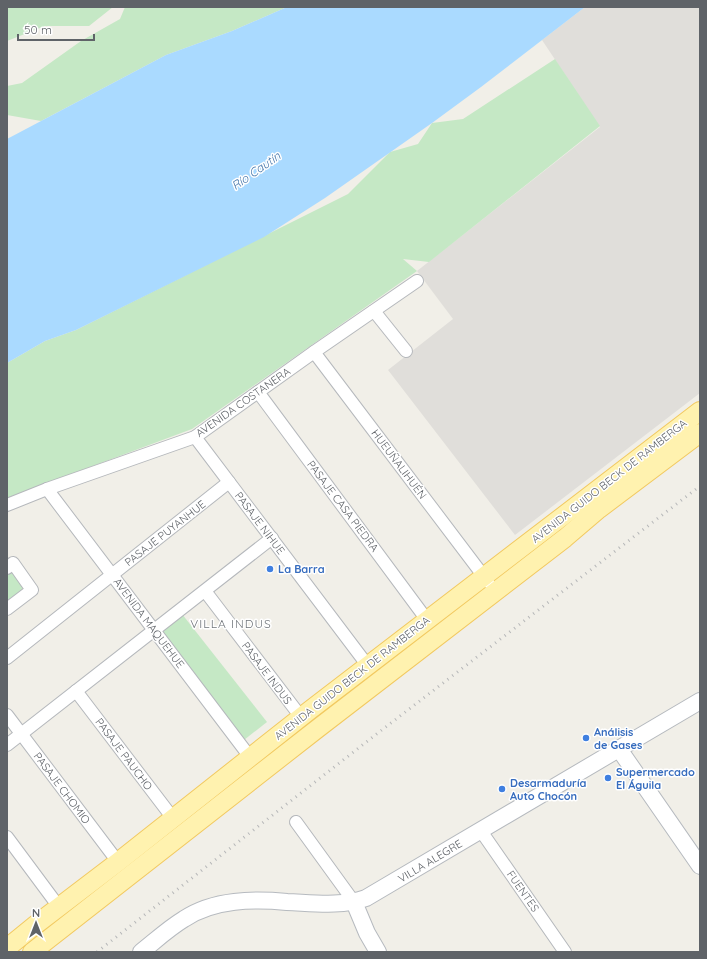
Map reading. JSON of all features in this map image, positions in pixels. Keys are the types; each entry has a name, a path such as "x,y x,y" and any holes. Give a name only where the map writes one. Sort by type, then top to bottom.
{"main road":[{"name":"AVENIDA GUIDO BECK DE RAMBERGA","path":"7,948 118,862 172,817 250,756 700,411"},
{"name":"AVENIDA GUIDO BECK DE RAMBERGA","path":"32,952 612,499 700,433"},
{"name":"VILLA ALEGRE","path":"141,952 184,918 224,904 253,900 326,904 354,902 373,895 700,701"},
{"path":"619,749 700,866"},
{"path":"250,756 262,772"},
{"path":"354,902 367,933 378,952"},
{"path":"59,907 71,922"}],"street":[{"name":"AVENIDA COSTANERA","path":"7,505 47,489 195,437 417,281"},
{"path":"374,311 406,351"},
{"name":"HUEUÑALIHUÉN","path":"314,352 494,592"},
{"name":"PASAJE CASA PIEDRA","path":"258,392 427,620"},
{"name":"PASAJE NIHUE","path":"195,437 368,666"},
{"name":"PASAJE PUYANHUE","path":"7,658 229,482"},
{"name":"AVENIDA MAQUEHUE","path":"47,489 250,756"},
{"path":"7,745 272,538"},
{"path":"7,568 13,564 32,590 7,609"},
{"name":"PASAJE INDUS","path":"205,591 301,717"},
{"name":"PASAJE PAUCHO","path":"76,691 172,817"},
{"name":"PASAJE CHOMIO","path":"7,715 118,862"},
{"path":"296,822 354,902"},
{"name":"FUENTES","path":"481,831 565,952"},
{"path":"7,837 59,907"}],"shaded area":[{"path":"585,7 700,7 700,393 515,535 388,370 453,319 417,271 600,127 542,40"}],"green space":[{"path":"7,7 113,7 89,26 45,26 7,41"},
{"path":"125,7 287,7 232,31 166,55 41,121 7,115 7,86 22,83 81,41 120,19"},
{"path":"555,59 600,126 429,262 403,259 417,271 192,429 7,498 7,363 45,341 76,330 348,194 390,152 418,144 432,123 463,119"},
{"path":"13,566 29,589 7,606 7,571"},
{"path":"182,614 267,722 244,740 161,631"},
{"path":"387,658 392,664 302,735 287,740 261,761 258,759"}],"water":[{"name":"Río Cautín","path":"287,7 585,7 432,123 325,198 264,237 76,330 45,341 7,363 7,139 166,55 232,31"}],"railway":[{"path":"97,952 374,736 700,486"}],"place":[{"name":"La Barra","path":"270,569"},
{"name":"Análisis de Gases","path":"586,738"},
{"name":"Supermercado El Águila","path":"608,778"},
{"name":"Desarmaduría Auto Chocón","path":"502,789"}],"district":[{"name":"VILLA INDUS","path":"231,624"}]}
